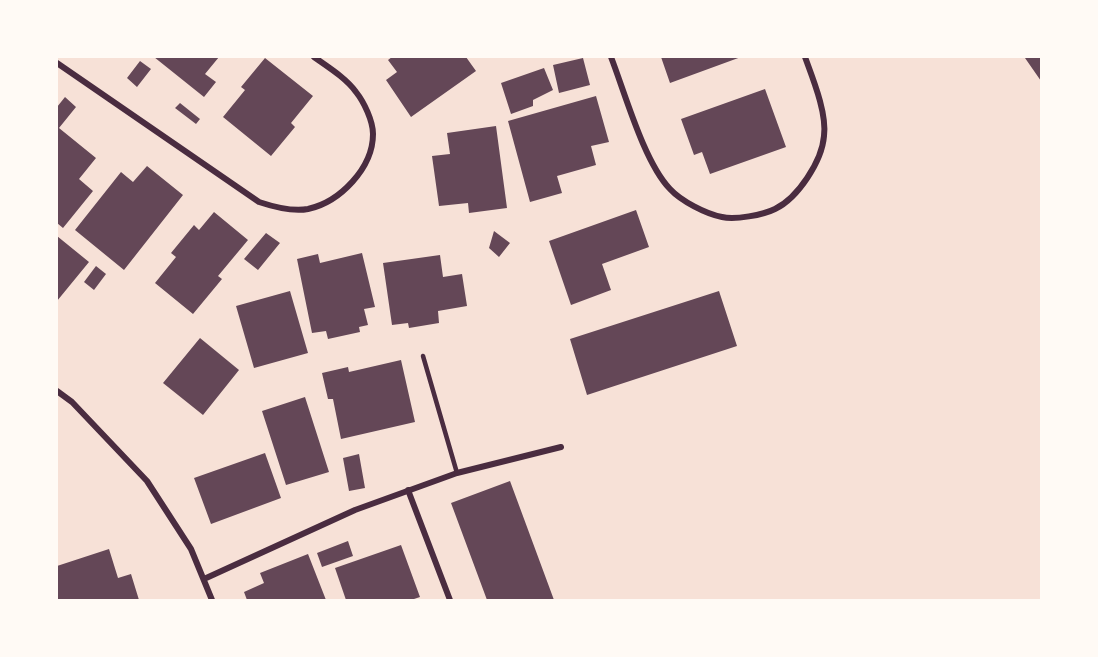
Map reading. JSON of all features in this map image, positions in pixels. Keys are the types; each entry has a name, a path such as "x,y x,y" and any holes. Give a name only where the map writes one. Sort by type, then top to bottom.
{"street":[{"path":"57,63 259,202 273,207 308,209 325,203 352,183 369,155 373,134 370,119 356,92 314,57"},
{"path":"611,57 653,165 669,188 688,203 722,217 747,217 776,209 799,189 816,165 825,135 820,98 805,57"},
{"path":"57,391 72,402 147,481 192,549 212,600"},
{"path":"204,579 355,510 408,490 457,473 561,447"},
{"path":"408,490 450,600"}],"lane":[{"path":"423,356 457,473"}],"building":[{"path":"154,57 219,57 205,74 216,82 204,97"},
{"path":"392,57 466,57 476,71 411,117 386,80 397,72 388,60"},
{"path":"661,57 741,57 670,83"},
{"path":"1041,57 1041,81 1025,58"},
{"path":"265,58 313,96 291,123 295,127 271,156 223,117 245,90 241,87"},
{"path":"583,58 590,85 559,93 553,65"},
{"path":"140,61 151,69 137,87 127,78"},
{"path":"544,68 553,90 533,100 533,106 511,114 501,83"},
{"path":"765,89 786,147 710,174 702,152 694,155 681,119"},
{"path":"596,96 609,142 591,146 596,165 557,176 562,193 530,202 508,121"},
{"path":"65,97 76,107 59,128 96,158 79,179 93,191 63,228 57,223 57,107"},
{"path":"180,103 200,119 196,124 175,108"},
{"path":"496,126 507,208 469,213 468,203 439,206 432,156 450,154 447,133"},
{"path":"147,166 183,195 124,270 75,230 121,172 133,182"},
{"path":"636,210 649,247 602,264 611,290 571,305 549,241"},
{"path":"214,212 248,240 218,276 222,279 193,314 155,283 176,257 171,253 194,225 199,230"},
{"path":"494,231 510,243 499,257 489,248"},
{"path":"266,233 280,243 258,270 244,259"},
{"path":"57,236 89,262 57,301"},
{"path":"362,253 375,307 364,309 368,325 359,327 360,332 328,339 326,331 312,333 297,259 318,254 320,263"},
{"path":"440,255 443,277 462,274 467,306 438,311 439,323 409,328 408,323 392,325 383,263"},
{"path":"96,266 106,274 94,290 84,282"},
{"path":"290,291 308,353 254,368 236,306"},
{"path":"719,291 737,346 587,395 570,339"},
{"path":"200,338 239,370 203,415 163,383"},
{"path":"401,360 415,422 341,439 333,399 328,399 322,373 348,367 349,372"},
{"path":"305,397 329,472 286,485 262,411"},
{"path":"265,453 281,498 211,524 194,478"},
{"path":"359,454 365,488 349,491 343,458"},
{"path":"510,481 554,600 487,600 451,503"},
{"path":"348,541 353,556 322,567 317,553"},
{"path":"401,545 420,597 411,600 346,600 335,568"},
{"path":"109,549 118,578 131,574 139,600 57,600 57,566"},
{"path":"308,554 326,600 247,600 244,592 264,583 260,573"}]}
